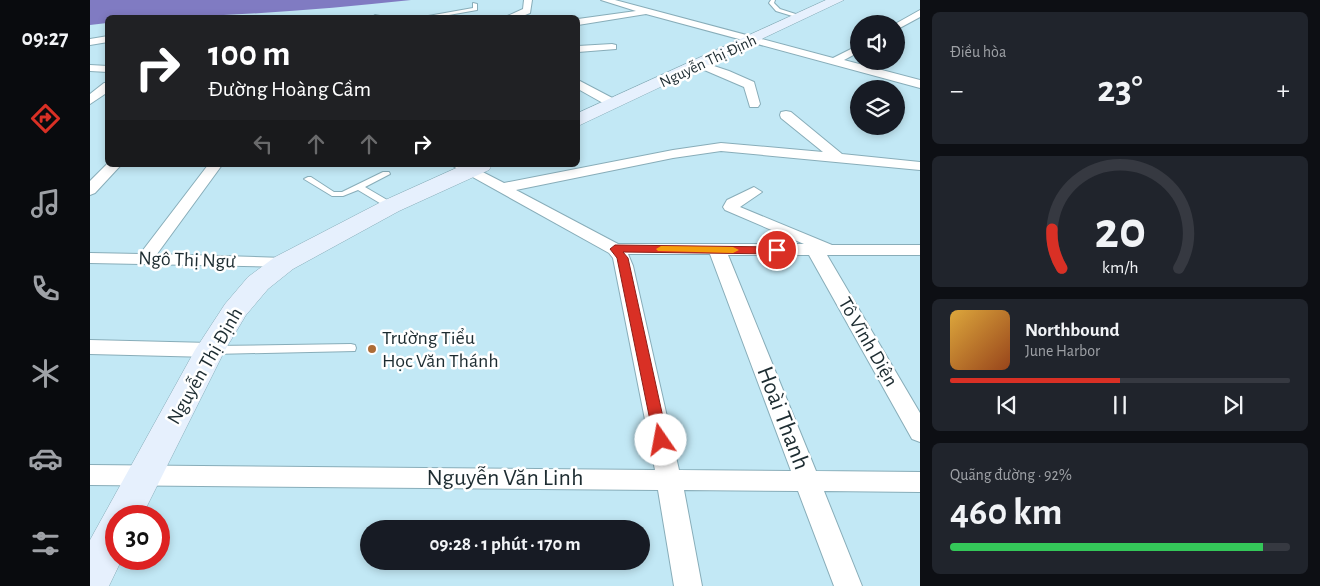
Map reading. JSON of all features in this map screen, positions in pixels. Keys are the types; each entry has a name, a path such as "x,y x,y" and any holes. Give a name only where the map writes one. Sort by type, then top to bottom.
{"street":[{"path":"516,15 527,11 528,0"},
{"path":"605,0 920,84"},
{"name":"Nguyễn Thị Định","path":"580,119 837,0"},
{"path":"580,22 650,12"},
{"path":"905,22 920,14"},
{"path":"90,42 105,40"},
{"path":"580,50 612,47"},
{"path":"835,61 850,53"},
{"path":"699,64 725,73 750,85 754,104"},
{"path":"90,68 105,69"},
{"path":"580,85 614,104"},
{"path":"90,102 105,89"},
{"path":"90,102 105,104"},
{"path":"786,115 838,158"},
{"path":"504,188 715,148 742,148 920,166"},
{"path":"90,190 112,167"},
{"path":"146,258 214,167"},
{"path":"469,167 615,249 622,258 669,479 688,586"},
{"name":"Nguyễn Thị Định","path":"128,505 210,350 235,310 258,283 284,263 469,167"},
{"path":"754,192 733,203 731,207 826,251"},
{"path":"615,249 918,252"},
{"name":"Hoài Thanh","path":"717,250 848,586"},
{"name":"Tô Vĩnh Diện","path":"826,251 920,433"},
{"name":"Ngô Thị Ngư","path":"90,258 284,263"},
{"path":"90,347 210,350"},
{"name":"Nguyễn Văn Linh","path":"90,474 920,482"},
{"path":"90,582 105,551"}],"lane":[{"path":"772,0 771,3 778,10 802,17"},
{"path":"438,15 475,9 475,4"},
{"path":"308,179 332,194 338,194 386,174"},
{"path":"359,186 391,206"},
{"path":"210,350 351,348"}],"shaded area":[{"path":"90,0 411,0 222,15 105,15 105,23 90,25"}],"slow traffic":[{"path":"661,249 733,250"}],"place":[{"name":"Trường Tiểu Học Văn Thánh","path":"372,349"}],"route":[{"path":"661,440 622,258 615,249 777,250"}]}
